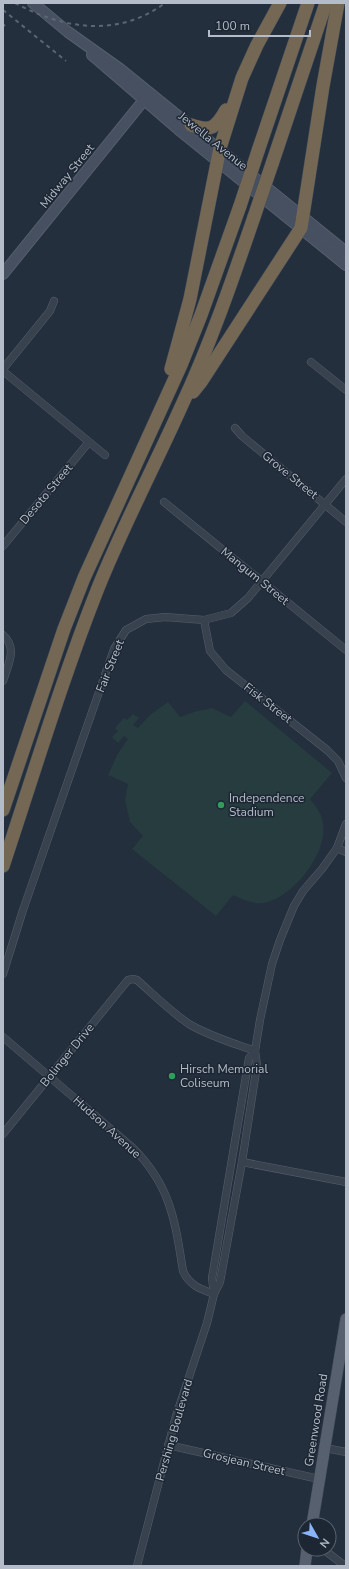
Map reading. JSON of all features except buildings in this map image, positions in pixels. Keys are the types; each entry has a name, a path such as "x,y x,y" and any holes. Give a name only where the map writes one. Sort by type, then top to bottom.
{"highway":[{"path":"191,125 204,129 216,126 226,110 257,45 280,3"},
{"path":"3,810 64,629 84,578 201,315 240,206 308,3"},
{"path":"3,866 58,698 99,587 124,528 182,406 217,322 254,218 326,3"},
{"path":"182,406 202,382 303,223 323,86 338,3"},
{"path":"162,405 190,299 218,155 242,78"}],"main road":[{"name":"Jewella Avenue","path":"33,3 68,32 106,68 147,97 191,125 218,155"},
{"name":"Jewella Avenue","path":"147,97 303,223 346,252"},
{"name":"Midway Street","path":"3,274 147,97"},
{"name":"Jewella Avenue","path":"303,223 346,264"},
{"name":"Greenwood Road","path":"313,1517 346,1319"}],"street":[{"path":"54,301 50,311 3,370 105,455"},
{"path":"311,362 346,390"},
{"name":"Grove Street","path":"235,428 242,436 346,522"},
{"name":"Desoto Street","path":"3,546 89,442"},
{"name":"Fair Street","path":"3,974 28,896 114,649 126,630 146,619 164,617 204,620 231,613 248,598 262,582 346,479"},
{"name":"Mangum Street","path":"164,502 346,650"},
{"name":"Fisk Street","path":"204,620 210,651 226,670 328,750 340,765 346,778"},
{"path":"3,635 11,644 12,650 3,681"},
{"name":"Pershing Boulevard","path":"137,1566 176,1416 207,1323 214,1294 220,1282 242,1162 257,1065 255,1051 260,1020 272,964 290,915 303,891 322,869 337,848 346,824"},
{"path":"337,848 346,852"},
{"name":"Bolinger Drive","path":"3,1134 128,980 137,980 190,1024 203,1031 255,1051"},
{"name":"Hudson Avenue","path":"3,1037 133,1148 150,1167 161,1184 172,1210 176,1226 182,1271 186,1278 196,1287 214,1294"},
{"name":"Pershing Boulevard","path":"214,1294 212,1278 249,1058 255,1051"},
{"path":"242,1162 346,1182"},
{"name":"Grosjean Street","path":"168,1446 319,1479"},
{"path":"324,1448 346,1452"},
{"path":"333,1557 345,1566"}],"green space":[{"name":"Independence Stadium","path":"245,701 332,773 310,799 321,817 323,823 323,835 315,859 308,871 289,890 278,898 268,902 255,903 233,895 216,916 132,849 143,836 130,822 125,800 128,784 108,775 117,755 128,739 124,736 118,743 112,737 118,731 115,728 124,718 127,720 133,714 139,718 133,725 138,728 150,715 168,702 180,717 212,708 231,717"}],"railway":[{"path":"15,3 52,19 71,24 90,26 110,25 128,21 147,14 165,3"},
{"path":"3,10 66,61"}],"place":[{"name":"Independence Stadium","path":"221,805"},
{"name":"Hirsch Memorial Coliseum","path":"172,1076"}]}
